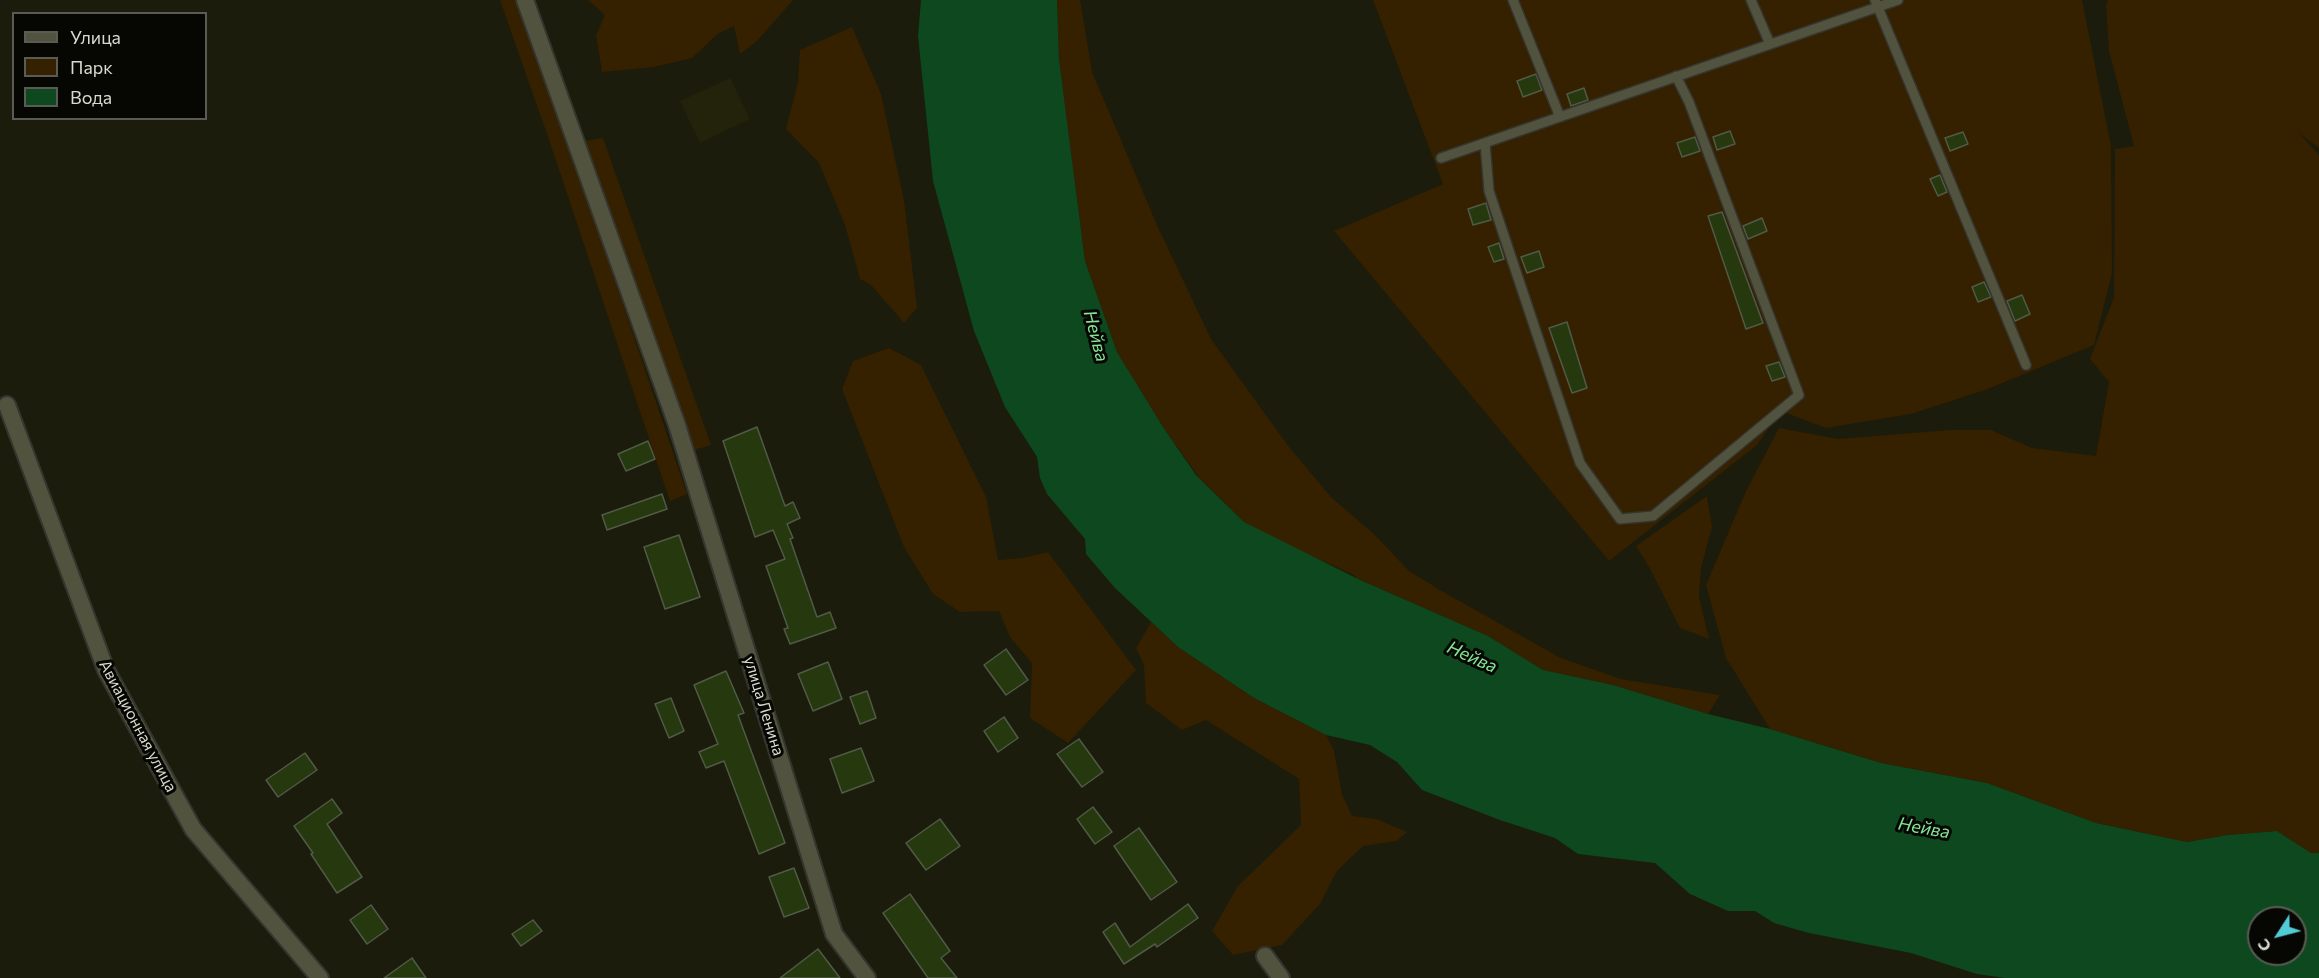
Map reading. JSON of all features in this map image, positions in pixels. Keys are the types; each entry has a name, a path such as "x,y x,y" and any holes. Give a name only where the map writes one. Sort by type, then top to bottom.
{"street":[{"name":"улица Ленина","path":"525,0 677,426 834,934 867,978"},
{"name":"Авиационная улица","path":"7,405 111,680 193,829 320,978"},
{"path":"1265,956 1281,978"}],"lane":[{"path":"1513,0 1560,117"},
{"path":"1751,0 1770,44"},
{"path":"1440,158 1770,44 1876,4 1898,0"},
{"path":"1876,4 2026,364"},
{"path":"1485,143 1489,190 1580,463 1620,519 1653,516 1799,395 1689,102 1676,76"}],"shaded area":[{"path":"730,78 750,119 700,143 680,101"}],"green space":[{"path":"500,0 517,0 599,233 687,494 670,501 548,137"},
{"path":"588,0 793,0 757,41 740,54 734,26 719,33 692,58 654,67 602,72 596,35 605,15"},
{"path":"1057,0 1080,0 1092,72 1157,225 1211,339 1289,447 1331,497 1376,536 1409,571 1445,593 1561,658 1621,679 1720,695 1708,714 1613,685 1543,670 1488,636 1358,579 1244,522 1197,475 1163,427 1117,352 1085,261 1059,59"},
{"path":"1373,0 2082,0 2111,146 2112,273 2094,345 1988,389 1911,414 1826,428 1781,411 1757,445 1609,561 1334,231 1443,184"},
{"path":"2108,0 2319,0 2319,148 2299,133 2319,155 2319,853 2311,853 2277,831 2228,835 2187,842 2096,823 1987,783 1881,763 1770,729 1726,658 1706,585 1746,491 1779,428 1838,439 1950,430 1991,430 2032,448 2096,456 2109,382 2090,359 2114,297 2115,149 2134,146 2109,51 2106,5"},
{"path":"852,27 881,94 904,200 917,308 904,323 871,285 860,279 845,225 819,163 786,129 798,82 800,50"},
{"path":"603,138 711,445 695,450 585,141"},
{"path":"889,348 921,365 986,497 998,560 1022,558 1048,552 1136,670 1068,743 1030,718 1032,663 1010,637 999,611 960,612 933,594 904,547 842,389 853,361"},
{"path":"1707,496 1712,527 1701,568 1699,597 1709,639 1680,628 1636,546"},
{"path":"1151,622 1178,647 1254,698 1326,735 1334,751 1342,794 1352,816 1376,819 1407,832 1397,841 1363,846 1337,871 1320,904 1282,945 1233,955 1212,931 1238,886 1301,825 1299,779 1206,720 1182,730 1146,703 1144,665 1136,648"}],"water":[{"name":"Нейва","path":"921,0 1057,0 1059,59 1085,261 1117,352 1163,427 1196,475 1244,522 1358,579 1488,636 1543,670 1613,685 1881,763 1987,783 2096,823 2187,842 2228,835 2277,831 2311,853 2319,853 2319,978 2005,978 1977,974 1911,953 1809,933 1774,923 1755,911 1728,911 1690,894 1655,863 1578,854 1555,838 1422,790 1397,762 1370,745 1326,735 1254,698 1178,647 1115,588 1086,554 1085,539 1047,494 1040,478 1037,457 1005,407 974,331 933,181 918,36"}],"building":[{"path":"1536,74 1542,90 1523,97 1517,81"},
{"path":"1584,88 1588,100 1571,106 1567,94"},
{"path":"1730,131 1735,144 1717,150 1713,137"},
{"path":"1963,132 1968,144 1950,151 1945,138"},
{"path":"1695,137 1700,151 1682,157 1677,143"},
{"path":"1940,175 1947,192 1938,196 1930,179"},
{"path":"1486,203 1491,220 1473,225 1468,209"},
{"path":"1722,212 1763,323 1746,329 1708,216"},
{"path":"1762,218 1767,231 1748,239 1743,226"},
{"path":"1499,243 1504,259 1494,262 1488,247"},
{"path":"1539,251 1544,267 1527,273 1521,257"},
{"path":"1984,282 1991,297 1978,302 1972,287"},
{"path":"2022,295 2030,314 2015,321 2007,301"},
{"path":"1567,322 1587,388 1572,393 1549,328"},
{"path":"1779,362 1785,377 1772,381 1766,366"},
{"path":"757,427 785,506 793,502 800,518 787,524 817,617 830,612 836,628 790,644 784,629 788,628 766,566 785,559 773,530 755,537 723,441"},
{"path":"648,441 655,459 626,471 618,454"},
{"path":"662,494 667,509 607,530 602,515"},
{"path":"679,535 700,597 665,609 644,547"},
{"path":"1006,649 1028,680 1006,695 984,665"},
{"path":"828,662 842,699 813,711 798,674"},
{"path":"726,671 744,713 738,715 785,843 759,854 724,761 706,768 699,752 718,744 694,685"},
{"path":"867,691 876,718 860,724 850,697"},
{"path":"671,698 684,731 669,738 655,704"},
{"path":"1004,717 1018,738 998,752 984,731"},
{"path":"1079,739 1103,772 1082,787 1057,754"},
{"path":"861,748 874,781 842,793 830,759"},
{"path":"305,753 317,770 278,797 266,780"},
{"path":"332,799 342,813 327,824 362,877 337,893 294,826"},
{"path":"1093,807 1112,832 1095,844 1077,819"},
{"path":"940,819 960,846 926,870 906,843"},
{"path":"1139,828 1177,882 1151,900 1114,846"},
{"path":"794,868 809,908 784,917 769,877"},
{"path":"910,894 950,951 941,958 957,978 928,978 883,913"},
{"path":"1188,904 1198,918 1157,947 1155,944 1124,964 1103,932 1115,923 1130,947"},
{"path":"371,905 388,929 367,944 350,920"},
{"path":"533,920 542,931 521,946 512,934"},
{"path":"818,949 840,978 780,978"},
{"path":"412,958 426,978 384,978"}]}
